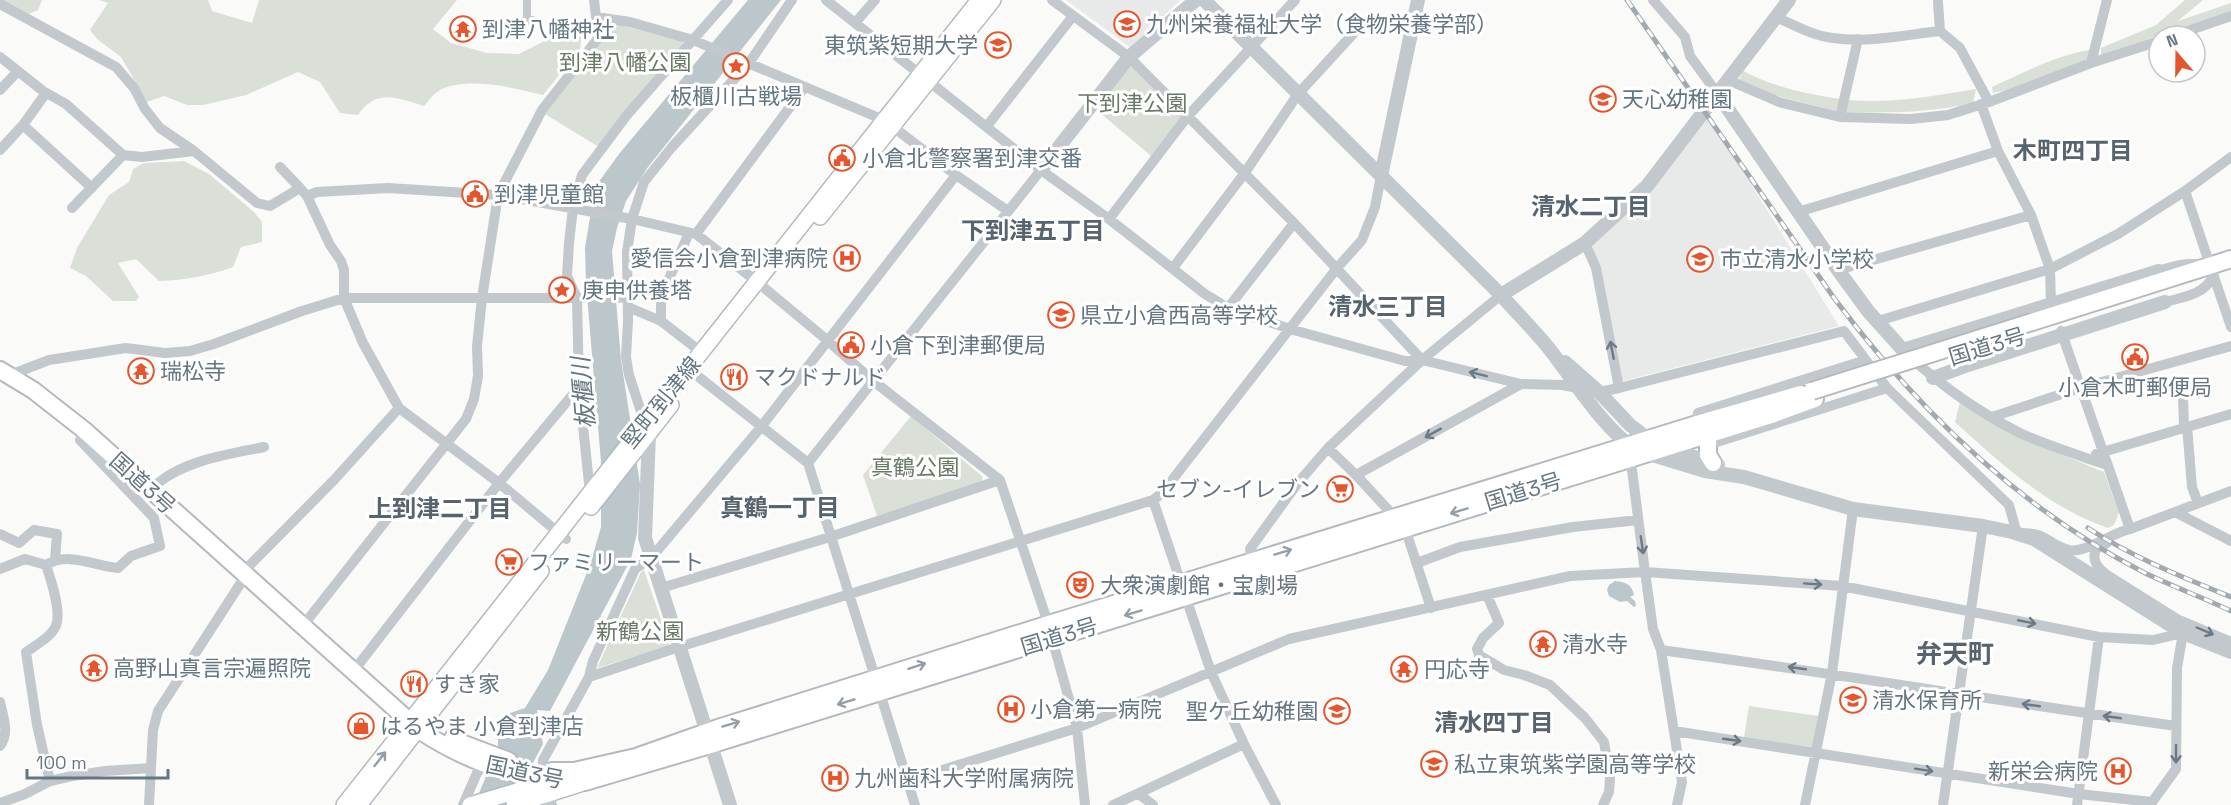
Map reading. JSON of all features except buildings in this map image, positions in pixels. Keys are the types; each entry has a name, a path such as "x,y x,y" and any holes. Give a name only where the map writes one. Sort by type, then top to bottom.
{"highway":[{"name":"国道3号","path":"0,359 10,372 56,406 248,570 417,722 457,754 489,762 541,782 580,776 709,738 2211,271 2231,259"},
{"name":"国道3号","path":"2211,271 2231,271"},
{"name":"国道3号","path":"10,372 61,399 158,483 248,570 309,618 417,722"},
{"name":"国道3号","path":"1629,452 1664,448 1702,429"},
{"path":"1702,429 1708,455 1713,463"},
{"name":"国道3号","path":"1183,590 1252,561 1400,522"}],"main road":[{"name":"堅町到津線","path":"924,77 978,0"},
{"name":"堅町到津線","path":"359,805 417,722 594,492 695,374 760,284 924,77 993,0"},
{"name":"堅町到津線","path":"643,433 701,352 760,284"},
{"name":"堅町到津線","path":"344,805 417,722"},
{"path":"470,805 519,801 541,782"}],"street":[{"path":"488,27 530,20 528,0"},
{"path":"594,0 596,17 630,22 697,42 888,122 956,175 1008,211"},
{"path":"594,492 579,387 580,298 567,276 573,208 582,175 627,115 697,42 728,0"},
{"path":"730,805 645,538 643,433 626,357 627,252 633,219 644,182 745,61 792,0"},
{"path":"826,0 1041,170 1109,219 1205,294 1228,308 1405,361 1422,360 1521,384 1583,385 1599,392 1630,425 1629,452"},
{"path":"855,23 875,0"},
{"path":"1052,0 1129,57 1294,223 1422,360"},
{"path":"808,463 1129,57 1196,0"},
{"path":"1204,0 1501,295 1626,435 1653,628 1661,650 1682,782 1677,805"},
{"path":"1109,219 1187,117 1295,0"},
{"path":"589,677 847,594 1153,500 1162,493 1337,268 1362,240 1375,207 1418,0"},
{"path":"1653,0 1684,37 1690,56 1838,270 1903,350 1933,378 1992,417 2022,433 2107,465"},
{"path":"1252,561 1250,549 1297,484 1328,448 1422,360 1501,295 1586,243 1647,186 1789,0"},
{"path":"2091,63 2107,0"},
{"path":"1938,2 1940,31 1960,48 1985,103 1998,151 2031,215 2050,269 2052,307"},
{"path":"0,3 116,67 134,88 145,109 160,128 194,151 257,203 270,206 303,192 388,188 498,195 633,219 692,233 760,284 872,380 1000,480 1050,631 1077,728 1085,805"},
{"path":"987,126 1073,16"},
{"path":"2207,24 2231,16"},
{"path":"1776,17 1812,33 1831,38 1858,39 1940,31"},
{"path":"309,618 466,419 474,399 478,375 477,346 482,298 498,195 542,110 611,19"},
{"path":"1173,268 1244,174 1298,94 1363,23"},
{"path":"1839,117 1858,39"},
{"path":"1728,80 1779,102 1839,117 1911,119 1947,115 2147,45"},
{"path":"0,57 46,93 66,104 123,155 142,158 194,151"},
{"path":"0,90 18,71"},
{"path":"661,321 661,297 692,233 804,88"},
{"path":"0,150 23,125 46,93"},
{"path":"23,125 92,188"},
{"path":"1798,212 1998,151"},
{"path":"72,208 123,155"},
{"path":"1878,321 2050,269 2118,234 2185,191 2231,157"},
{"path":"280,167 303,192 330,245 341,261 344,270 344,298 363,343 399,408 500,483 562,536"},
{"path":"541,782 543,760 589,677 593,661 635,569 651,558 761,427 956,175"},
{"path":"2185,191 2231,327"},
{"path":"1838,270 2031,215"},
{"path":"1228,308 1294,223"},
{"path":"1586,243 1596,268 1619,387"},
{"path":"1903,350 2052,307 2159,271 2187,264 2211,271"},
{"path":"1933,378 2062,333 2192,295 2208,286 2211,271"},
{"path":"10,372 49,360 126,348 165,353 190,351 344,298 616,298 628,302 661,321 701,352"},
{"path":"1599,392 1844,331 1887,388 2009,505 2017,534"},
{"path":"2062,333 2130,529"},
{"path":"1992,417 2080,388 2231,346"},
{"path":"1866,360 1698,413 1702,429 1717,442 1887,388"},
{"path":"695,374 808,463 847,594 915,805"},
{"path":"1356,475 1521,384"},
{"path":"1583,385 1629,452"},
{"path":"359,664 500,483 579,387"},
{"path":"2183,397 2192,487 2198,503"},
{"path":"149,805 153,730 158,711 248,570 399,408"},
{"path":"2082,456 2103,453 2231,414"},
{"path":"0,569 25,559 97,563 118,568 131,556 160,546 154,518 80,440 84,430"},
{"path":"1614,430 1615,442 1629,452 1705,471 1744,477 1853,509 1983,526 2034,539 2183,633 2231,652"},
{"path":"158,483 170,473 208,460 264,447"},
{"path":"1328,448 1400,522 1417,563 1431,608"},
{"path":"1664,448 1713,463 1744,477"},
{"path":"661,588 830,537 1000,480"},
{"path":"2017,534 2028,532 2041,535 2069,550 2082,549 2120,531 2231,490"},
{"path":"1153,500 1211,672 1244,744 1276,805"},
{"path":"1805,805 1832,673 1853,509"},
{"path":"2175,512 2231,541"},
{"path":"1417,563 1460,547 1573,527 1638,520"},
{"path":"1943,805 1983,526"},
{"path":"2130,529 2096,549 2094,557 2097,566 2107,575 2177,619 2231,642"},
{"path":"0,534 19,543 34,530 57,534 51,562 57,623 51,633 26,652 37,725 50,781"},
{"path":"907,781 1077,728 1289,639 1570,576 1646,572 1842,586 2098,637 2153,640 2183,633"},
{"path":"1487,595 1499,623 1483,638 1477,649 1479,656 1504,670 1550,685 1585,718 1604,742 1610,777 1609,792 1603,805"},
{"path":"1674,731 1948,774 2078,800 2151,804 2176,769 2177,668 2183,633"},
{"path":"2078,800 2098,637"},
{"path":"1661,650 1832,673 1960,695 2176,726"},
{"path":"0,702 5,725 5,739 0,746"},
{"path":"1113,805 1244,744"},
{"path":"463,805 489,762"},
{"path":"0,803 25,794 50,781 105,771 151,768"},
{"path":"1139,794 1153,805"}],"shaded area":[{"path":"748,0 781,0 648,167 626,201 612,251 621,360 640,484 637,533 631,559 550,711 537,710 543,744 511,805 474,805 510,713 525,708 548,670 590,565 601,527 601,462 585,248 595,187 619,154"},
{"name":"九州栄養福祉大学（食物栄養学部）","path":"1066,0 1180,0 1131,48"},
{"path":"1709,116 1839,326 1623,381 1592,244"},
{"path":"1615,581 1630,586 1634,595 1630,597 1635,601 1636,606 1634,607 1627,601 1620,602 1609,596 1607,590 1609,585"}],"green space":[{"path":"2,0 42,0 38,10 28,14"},
{"path":"99,0 208,0 212,11 252,23 259,0 457,0 433,29 451,43 487,53 519,54 566,30 583,25 580,49 543,95 489,84 460,84 437,92 424,106 396,98 380,98 372,101 358,115 340,113 320,82 298,72 246,95 203,105 187,105 164,96 147,102 121,57 97,39 90,30 108,3"},
{"path":"2185,0 2203,0 2178,21 2231,3 2231,11 2193,24 2157,24"},
{"name":"到津八幡公園","path":"617,24 683,42 681,49 599,147 545,114 613,25"},
{"path":"2147,29 2147,39 2101,55 2101,48"},
{"path":"2090,50 2088,60 2011,89 1993,93 1992,87 2028,70 2052,60"},
{"name":"下到津公園","path":"1129,60 1187,121 1156,160 1093,107"},
{"path":"1743,71 1790,89 1840,99 1836,111 1763,92 1739,80"},
{"path":"1976,89 1973,103 1941,109 1909,112 1845,112 1848,100 1896,100"},
{"path":"184,161 209,174 254,212 262,222 262,242 241,247 233,267 188,279 159,281 136,259 118,263 139,297 136,301 113,301 86,276 70,268 77,248 109,195 129,182 133,169 144,163"},
{"path":"1960,402 2016,436 2104,472 2119,512 2114,525 2108,528 2065,509 2008,469 1955,422"},
{"name":"真鶴公園","path":"911,416 983,477 981,483 877,516 863,475"},
{"name":"新鶴公園","path":"644,570 670,646 597,668 641,572"},
{"path":"1749,706 1819,716 1815,745 1811,747 1744,738"}],"railway":[{"path":"1627,0 1834,298 1900,379 1936,417 1973,453 2054,518 2143,572 2231,611"},
{"path":"2088,528 2140,557 2231,597"}],"place":[{"name":"九州栄養福祉大学（食物栄養学部）","path":"1127,24"},
{"name":"到津八幡神社","path":"463,29"},
{"name":"東筑紫短期大学","path":"998,45"},
{"name":"板櫃川古戦場","path":"736,66"},
{"name":"天心幼稚園","path":"1603,99"},
{"name":"小倉北警察署到津交番","path":"842,158"},
{"name":"到津児童館","path":"475,194"},
{"name":"愛信会小倉到津病院","path":"847,258"},
{"name":"市立清水小学校","path":"1700,259"},
{"name":"庚申供養塔","path":"562,290"},
{"name":"県立小倉西高等学校","path":"1061,315"},
{"name":"小倉下到津郵便局","path":"851,345"},
{"name":"小倉木町郵便局","path":"2135,357"},
{"name":"瑞松寺","path":"141,371"},
{"name":"マクドナルド","path":"734,377"},
{"name":"セブン-イレブン","path":"1340,489"},
{"name":"ファミリーマート","path":"509,562"},
{"name":"大衆演劇館・宝劇場","path":"1080,585"},
{"name":"清水寺","path":"1543,644"},
{"name":"高野山真言宗遍照院","path":"94,668"},
{"name":"円応寺","path":"1404,669"},
{"name":"すき家","path":"414,684"},
{"name":"清水保育所","path":"1853,700"},
{"name":"小倉第一病院","path":"1011,709"},
{"name":"聖ケ丘幼稚園","path":"1337,711"},
{"name":"はるやま 小倉到津店","path":"361,726"},
{"name":"私立東筑紫学園高等学校","path":"1434,764"},
{"name":"新栄会病院","path":"2118,771"},
{"name":"九州歯科大学附属病院","path":"835,778"}],"district":[{"name":"木町四丁目","path":"2073,150"},
{"name":"清水二丁目","path":"1591,206"},
{"name":"下到津五丁目","path":"1033,230"},
{"name":"清水三丁目","path":"1388,306"},
{"name":"真鶴一丁目","path":"780,507"},
{"name":"上到津二丁目","path":"440,508"},
{"name":"弁天町","path":"1955,654"},
{"name":"清水四丁目","path":"1494,722"}],"water label":[{"name":"板櫃川","path":"583,393"}]}
